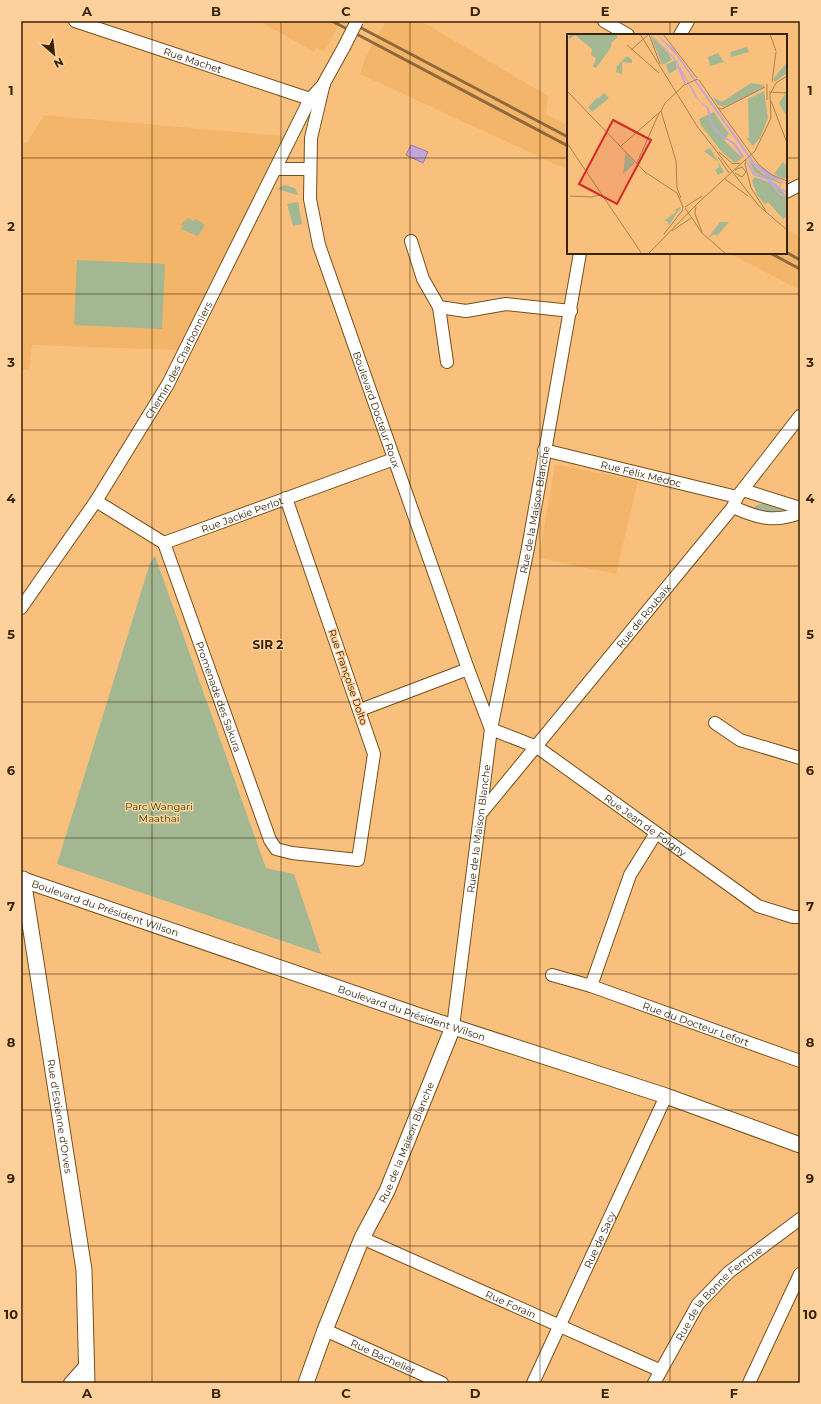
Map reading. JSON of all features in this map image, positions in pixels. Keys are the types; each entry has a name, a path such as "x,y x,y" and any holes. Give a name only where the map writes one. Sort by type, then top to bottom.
{"street":[{"name":"Rue Machet","path":"75,21 310,98"},
{"name":"Boulevard Docteur Roux","path":"310,98 324,83 357,21"},
{"path":"604,21 626,34"},
{"path":"681,34 688,21"},
{"name":"Boulevard Docteur Roux","path":"324,83 311,138 310,169 310,199 319,246 468,669 491,730"},
{"name":"Chemin des Charbonniers","path":"21,608 96,501 168,384 310,98"},
{"path":"276,169 310,169"},
{"path":"787,192 800,185"},
{"path":"411,242 423,279 439,307 447,362"},
{"name":"Rue de la Maison Blanche","path":"306,1383 325,1330 362,1238 387,1192 453,1027 482,812 491,730 528,548 544,450 571,311 580,254"},
{"path":"439,307 466,311 506,304 571,311"},
{"name":"Rue de Roubaix","path":"482,812 537,747 738,498 800,416"},
{"name":"Rue Félix Médoc","path":"544,450 738,498"},
{"name":"Rue Jackie Perlot","path":"164,542 394,459"},
{"name":"Rue Françoise Dolto","path":"286,498 374,754 358,860"},
{"path":"738,498 800,508"},
{"path":"738,498 757,518 787,518 800,513"},
{"path":"96,501 164,542"},
{"name":"Promenade des Sakura","path":"164,542 270,840 276,849 292,853 358,860"},
{"path":"360,710 468,669"},
{"path":"715,723 740,740 800,758"},
{"name":"Rue Jean de Foigny","path":"491,730 537,747 758,906 800,918"},
{"path":"591,986 630,875 656,833"},
{"name":"Boulevard du Président Wilson","path":"22,876 453,1027 666,1096 800,1145"},
{"name":"Rue d'Estienne d'Orves","path":"22,876 84,1270 87,1383"},
{"name":"Rue du Docteur Lefort","path":"552,975 591,986 800,1061"},
{"name":"Rue de Sacy","path":"533,1383 558,1325 666,1096"},
{"name":"Rue de la Bonne Femme","path":"654,1383 659,1370 698,1304 729,1272 800,1219"},
{"name":"Rue Forain","path":"362,1238 659,1370"},
{"path":"748,1383 800,1274"},
{"name":"Rue Bachelier","path":"325,1330 442,1383"},
{"path":"70,1383 86,1365"}],"shaded area":[{"path":"259,21 341,21 324,52 316,47 314,52"},
{"path":"386,21 421,21 548,96 546,114 567,125 567,170 360,74 365,58"},
{"path":"44,115 283,136 177,350 32,345 29,370 21,370 21,143 27,143"},
{"path":"411,145 428,152 423,163 406,155"},
{"path":"787,230 800,237 800,290 731,254 787,254"},
{"path":"555,464 638,481 616,574 539,558"}],"green space":[{"path":"284,185 295,188 298,195 277,189"},
{"path":"298,202 302,224 293,226 287,204"},
{"path":"188,218 193,221 196,219 205,225 198,236 181,229 183,226 181,225"},
{"path":"77,260 165,264 162,329 74,325"},
{"path":"764,503 777,506 782,509 782,512 755,511 755,506"},
{"name":"Parc Wangari Maathai","path":"155,556 266,868 294,874 321,954 57,864 150,563"}],"railway":[{"path":"332,21 567,145"},
{"path":"348,21 567,136"},
{"path":"787,253 800,260"},
{"path":"772,254 800,269"}],"district":[{"name":"SIR 2","path":"268,644"}]}
